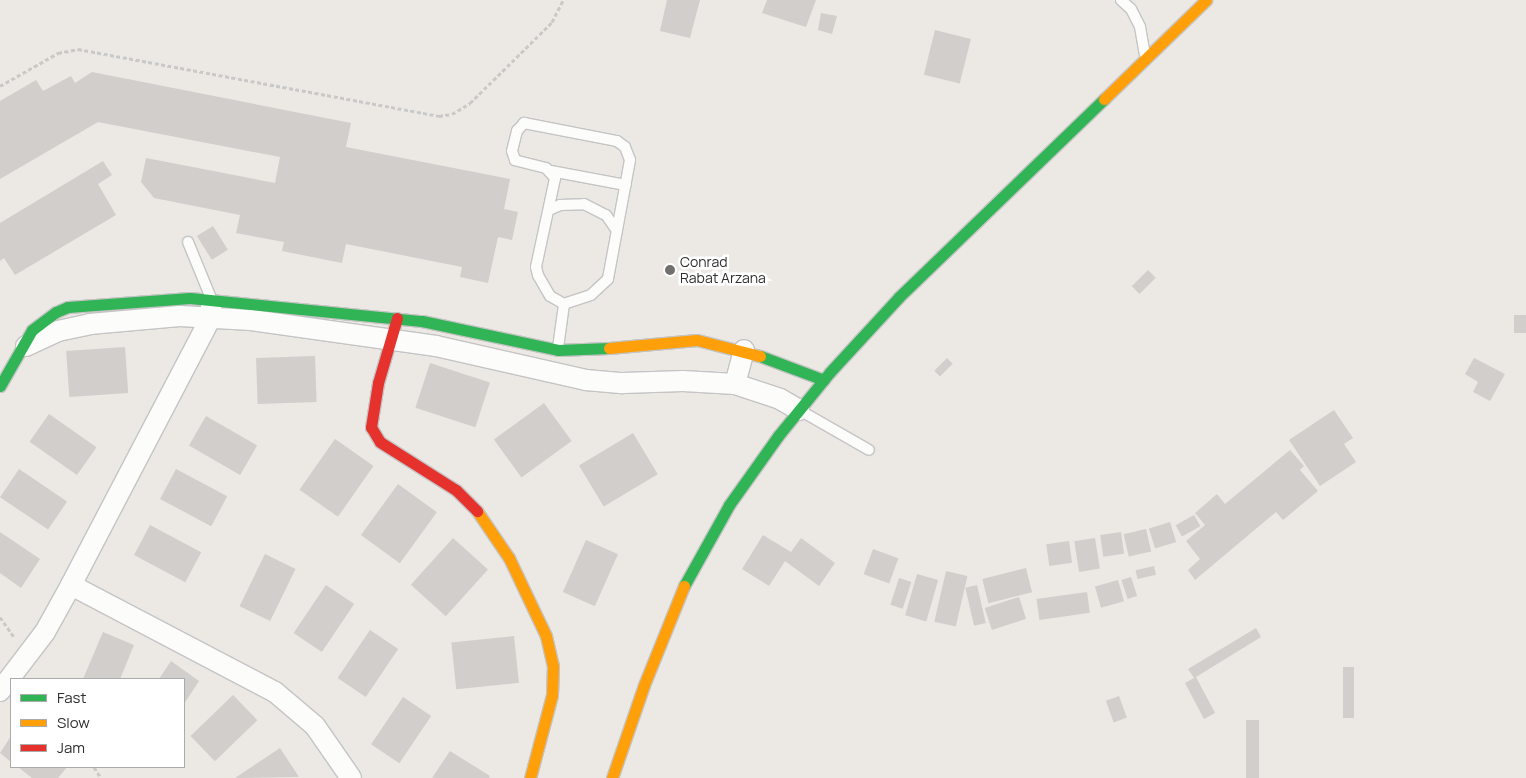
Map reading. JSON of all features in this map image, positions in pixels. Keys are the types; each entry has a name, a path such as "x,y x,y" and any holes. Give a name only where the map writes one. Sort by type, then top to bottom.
{"street":[{"path":"612,778 644,685 681,592 729,505 799,410 899,296 1206,0"},
{"path":"0,386 20,350 45,336 71,328 211,308 397,318 558,350 593,350 696,340 744,350 824,380"},
{"path":"211,308 392,341 436,346 586,380 623,384 683,381 734,384 780,399 799,410"},
{"path":"0,691 45,632 72,585 211,308"},
{"path":"397,318 370,419 374,436 456,490 476,510 509,558 550,651 552,695 530,778"},
{"path":"734,384 744,350"},
{"path":"72,585 275,692 315,726 351,778"}],"lane":[{"path":"1121,0 1131,9 1140,27 1146,58"},
{"path":"564,304 591,295 605,285 617,231 626,185 630,160 625,147 617,141 529,122 520,125 512,151 515,160 552,171 626,185"},
{"path":"552,171 555,182 536,267 544,290 564,304"},
{"path":"549,210 560,205 584,204 606,215 617,231"},
{"path":"188,242 211,308"},
{"path":"558,350 564,304"},
{"path":"799,410 869,450"}],"path":[{"path":"0,86 58,53 78,49 439,116 452,114 470,103 552,22 563,0"}],"building":[{"path":"667,0 700,0 690,38 660,31"},
{"path":"767,0 816,0 806,27 762,13"},
{"path":"821,13 837,16 832,34 818,30"},
{"path":"935,30 971,39 960,84 924,75"},
{"path":"92,72 351,123 346,147 510,179 504,209 518,212 512,240 498,237 488,283 460,277 462,267 346,244 342,263 282,251 284,242 236,233 240,215 154,198 141,182 146,158 275,183 280,157 98,122 0,179 0,101 36,80 43,91 71,76 75,83"},
{"path":"103,161 112,175 98,184 116,215 15,275 4,258 0,261 0,223"},
{"path":"213,226 228,250 212,260 197,236"},
{"path":"1148,270 1156,278 1140,294 1132,286"},
{"path":"1514,315 1526,315 1526,333 1514,333"},
{"path":"125,347 128,393 69,397 66,351"},
{"path":"315,356 317,402 258,404 256,358"},
{"path":"947,358 953,364 940,376 934,371"},
{"path":"1474,358 1505,374 1490,401 1473,392 1478,382 1465,374"},
{"path":"430,363 490,382 475,427 415,408"},
{"path":"544,403 572,441 521,477 494,439"},
{"path":"1334,410 1353,438 1344,444 1356,462 1320,486 1289,440"},
{"path":"49,414 97,447 77,475 29,442"},
{"path":"206,416 257,445 240,475 189,445"},
{"path":"633,433 658,474 604,507 579,465"},
{"path":"335,439 374,466 338,517 299,490"},
{"path":"1290,450 1304,466 1300,470 1318,491 1283,520 1276,512 1195,580 1188,570 1200,559 1186,541 1205,525 1195,513 1217,494 1225,504"},
{"path":"19,469 67,501 48,530 0,497"},
{"path":"176,469 227,496 211,526 160,499"},
{"path":"398,484 437,512 400,563 361,535"},
{"path":"1194,515 1200,526 1182,537 1176,525"},
{"path":"1170,522 1176,542 1155,549 1149,528"},
{"path":"150,525 201,552 185,582 134,555"},
{"path":"1146,529 1151,551 1129,557 1124,534"},
{"path":"0,532 40,559 21,588 0,573"},
{"path":"1121,532 1124,554 1103,557 1100,535"},
{"path":"763,535 791,552 801,538 835,563 819,586 785,561 769,586 742,569"},
{"path":"453,538 488,569 446,616 411,585"},
{"path":"1095,538 1100,569 1079,572 1074,541"},
{"path":"586,540 618,554 595,606 563,592"},
{"path":"1069,541 1072,563 1049,566 1046,544"},
{"path":"873,549 898,558 889,584 864,574"},
{"path":"265,554 296,569 270,621 240,606"},
{"path":"1154,566 1156,575 1138,579 1135,570"},
{"path":"1026,568 1032,592 988,603 982,579"},
{"path":"946,571 967,576 956,627 934,622"},
{"path":"917,574 938,580 926,621 905,615"},
{"path":"1131,577 1137,596 1128,599 1121,580"},
{"path":"899,578 911,582 903,609 890,605"},
{"path":"1118,580 1124,601 1101,608 1095,587"},
{"path":"326,585 354,604 322,652 294,633"},
{"path":"977,585 986,623 974,626 965,588"},
{"path":"1087,592 1090,613 1039,620 1036,599"},
{"path":"1019,597 1026,619 992,630 985,608"},
{"path":"1256,628 1261,637 1196,677 1215,713 1204,719 1185,683 1194,678 1188,669"},
{"path":"370,630 398,649 366,697 338,678"},
{"path":"103,632 134,645 120,678 83,678"},
{"path":"514,636 519,683 456,689 451,643"},
{"path":"171,661 199,681 185,702 185,678 160,678"},
{"path":"1343,667 1354,667 1354,718 1343,718"},
{"path":"233,695 257,720 215,761 191,736"},
{"path":"1119,696 1127,718 1114,722 1106,701"},
{"path":"403,697 431,716 399,763 371,744"},
{"path":"1246,720 1259,720 1259,778 1246,778"},
{"path":"10,738 10,761 0,753"},
{"path":"280,748 299,777 235,778"},
{"path":"450,751 490,776 489,778 432,778"},
{"path":"19,768 66,768 58,778 32,778"}],"traffic: fast":[{"path":"684,586 729,505 778,436 830,372 899,297 1104,99"},
{"path":"0,386 32,330 56,312 68,307 190,298 422,321 558,350 609,348"},
{"path":"760,356 824,380"}],"traffic: slow":[{"path":"1104,99 1206,0"},
{"path":"609,348 697,340 760,356"},
{"path":"477,511 509,558 546,636 553,666 552,695 530,778"},
{"path":"612,778 644,685 684,586"}],"traffic: jam":[{"path":"397,318 378,383 371,427 380,442 456,490 477,511"}],"place":[{"name":"Conrad Rabat Arzana","path":"670,270"}]}
